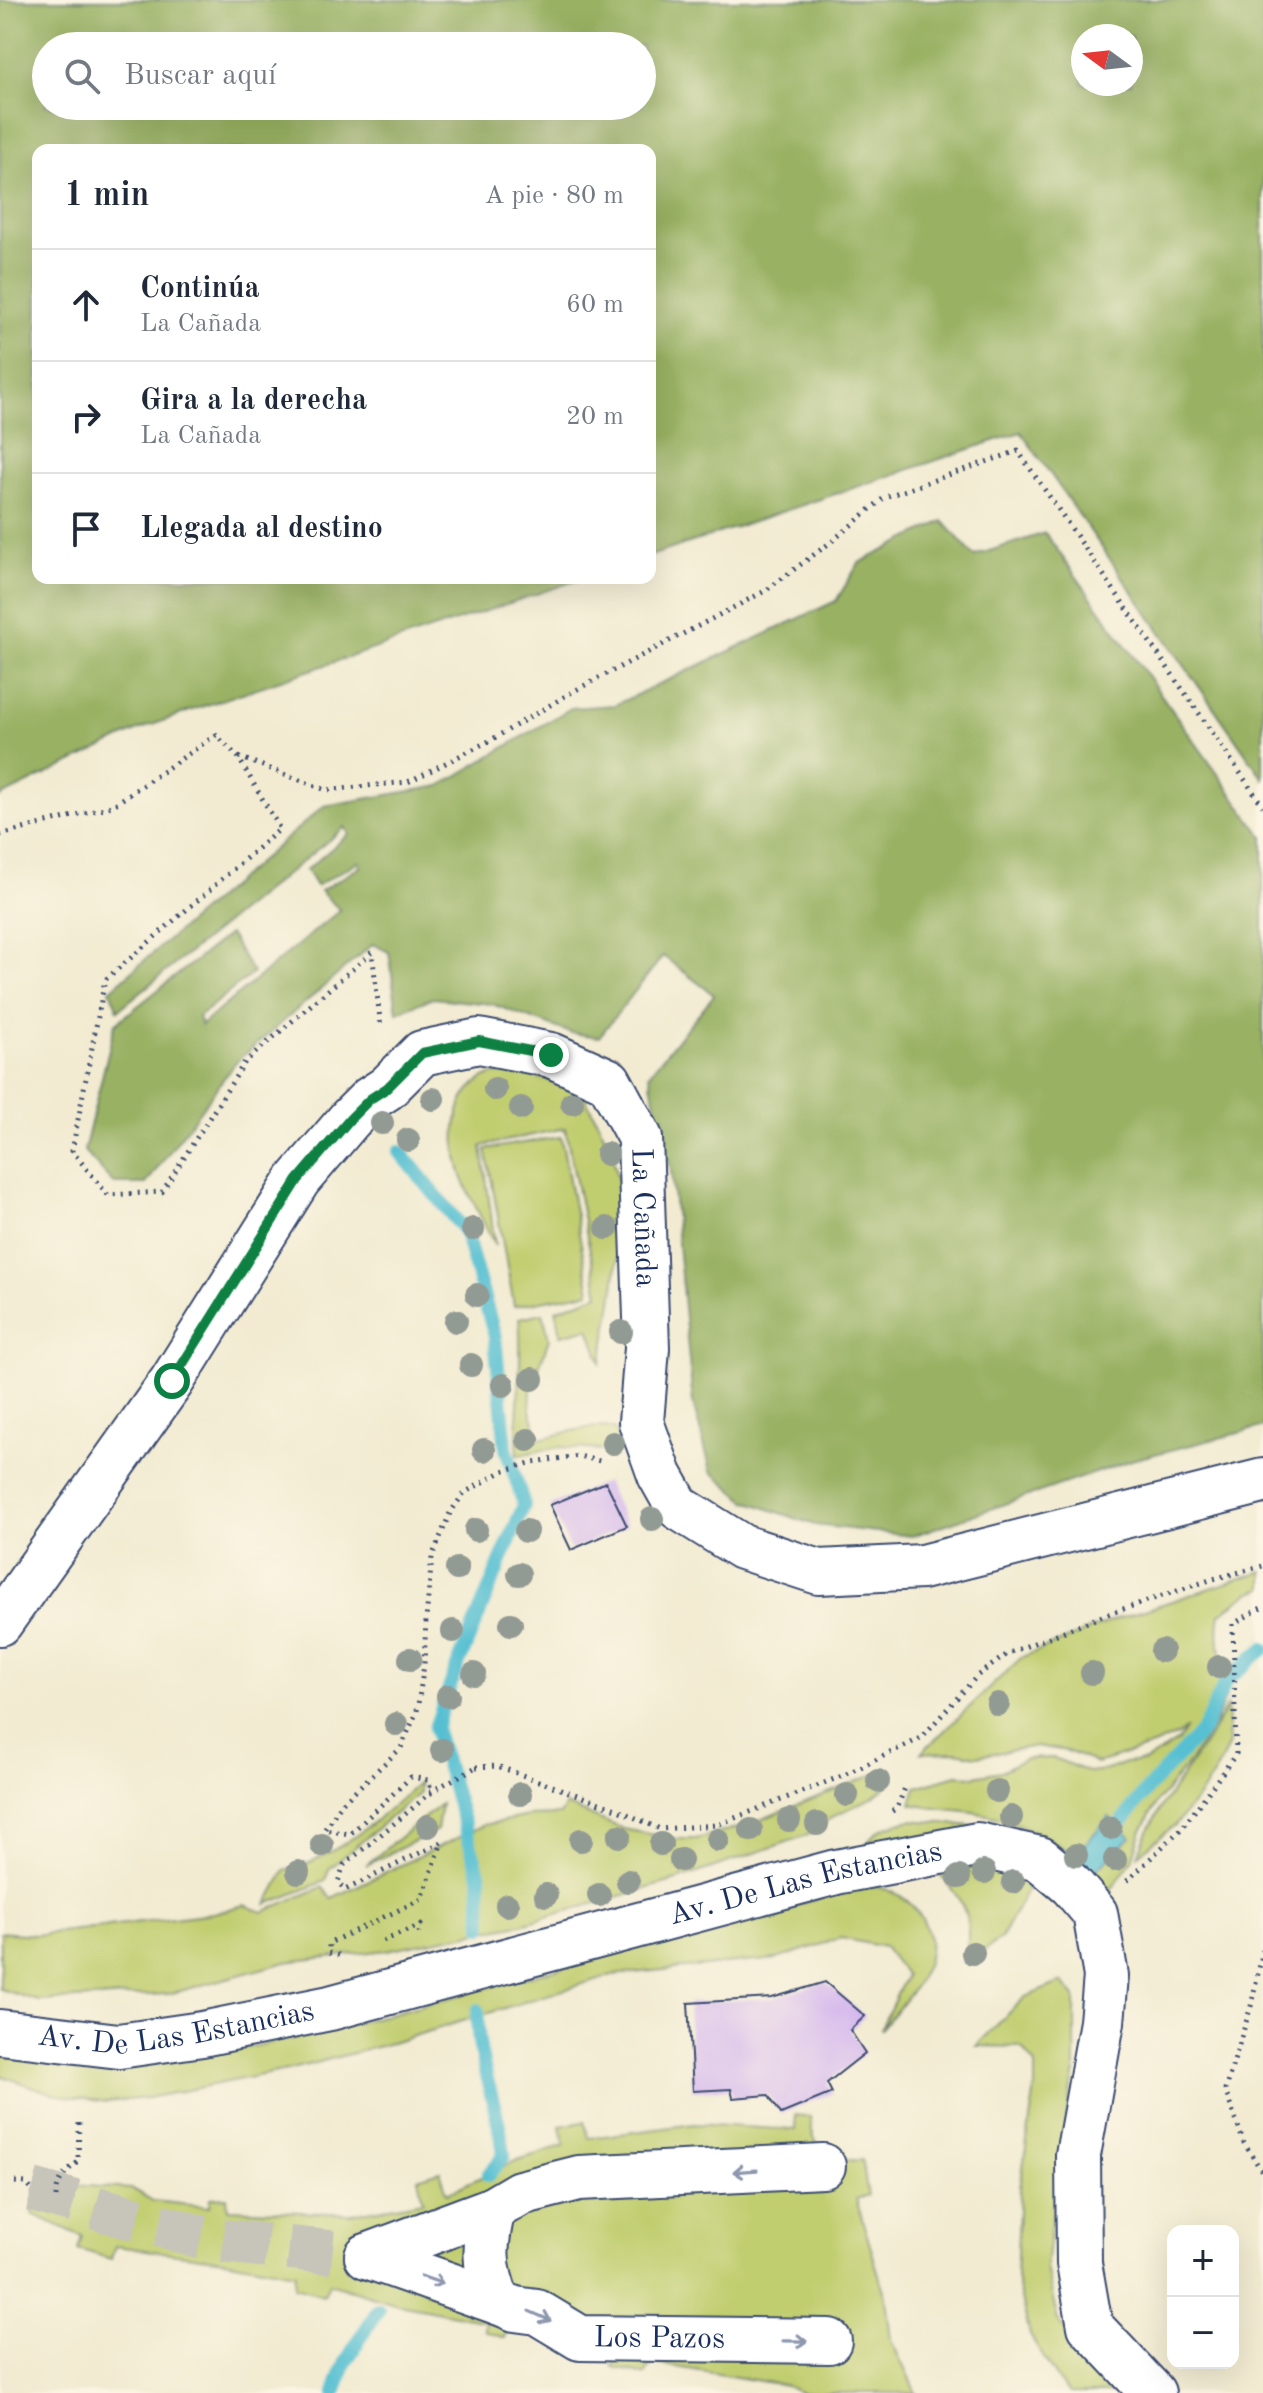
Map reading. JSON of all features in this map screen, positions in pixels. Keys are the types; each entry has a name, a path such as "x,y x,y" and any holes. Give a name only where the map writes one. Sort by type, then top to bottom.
{"street":[{"name":"La Cañada","path":"0,1623 172,1381 298,1180 350,1119 422,1053 479,1041 551,1055 609,1081 640,1138 647,1348 641,1422 660,1475 678,1507 742,1547 819,1572 922,1567 1263,1481"},
{"name":"Av. De Las Estancias","path":"0,2032 119,2046 202,2034 330,2008 836,1872 977,1845 1040,1859 1071,1885 1095,1913"},
{"path":"1095,1913 1106,1976 1102,2022 1078,2155 1079,2263 1090,2326 1153,2393"},
{"name":"Los Pazos","path":"823,2166 579,2178 520,2193 493,2209 367,2256 515,2309 537,2312 580,2338 829,2341"},
{"path":"493,2209 485,2242 487,2276 498,2302"}],"path":[{"path":"238,757 326,790 408,782 765,591 885,497 1018,451 1263,806"},
{"path":"0,835 112,806 216,735 238,757 280,829 105,980 72,1151 108,1195 162,1192 245,1062 372,952 387,1088"},
{"path":"348,1953 329,1953 329,1943 422,1899 442,1842 345,1890 338,1882 344,1865 432,1792 428,1780 411,1777 350,1834 324,1830 342,1803 401,1748 417,1711 424,1665 432,1557 450,1513 464,1493 520,1465 579,1456 660,1475"},
{"path":"430,1792 476,1767 497,1766 616,1809 660,1829 717,1825 842,1776 921,1738 978,1675 1009,1653 1105,1615 1263,1566"},
{"path":"1095,1913 1183,1827 1236,1754 1233,1624 1263,1607"},
{"path":"372,1947 421,1925 421,1931 407,1948 392,1991"},
{"path":"1263,1950 1251,2006 1225,2090 1244,2143 1263,2173"},
{"path":"56,2197 55,2187 66,2171 78,2162 79,2120"},
{"path":"15,2182 26,2183 32,2190"}],"green space":[{"path":"0,0 1263,0 1263,778 1021,432 656,554 656,144 32,144 32,584 566,584 136,731 0,797"},
{"path":"943,521 974,556 1045,533 1263,837 1263,1427 1135,1459 912,1536 815,1525 746,1501 711,1471 693,1403 671,1170 649,1074 714,995 663,956 599,1037 571,1033 492,1004 432,998 397,1012 389,952 373,944 235,1063 146,1184 114,1184 84,1151 115,1024 229,934 253,973 198,1017 201,1025 340,910 320,891 360,867 359,861 316,886 306,870 349,834 345,827 118,1010 110,990 324,806 440,786 571,708 615,705 836,601 859,563"},
{"path":"514,1073 577,1084 602,1130 615,1166 620,1199 619,1246 601,1363 589,1328 561,1335 556,1310 599,1294 565,1128 482,1146 495,1246 459,1166 457,1121 467,1094 476,1084 492,1075"},
{"path":"561,1137 590,1292 514,1306 486,1149"},
{"path":"543,1313 549,1339 531,1390 530,1410 539,1439 605,1427 621,1435 625,1447 614,1451 560,1447 518,1455 519,1318"},
{"path":"1263,1571 1263,1588 1249,1593 1220,1614 1220,1648 1226,1669 1232,1665 1231,1683 1216,1721 1158,1801 1142,1830 1131,1862 1105,1898 1091,1874 1078,1860 1036,1832 989,1815 911,1804 916,1787 957,1775 974,1776 1001,1771 1025,1759 1054,1758 1088,1772 1107,1770 1125,1763 1146,1761 1178,1741 1186,1728 1153,1746 1097,1763 1067,1751 1036,1746 977,1756 956,1752 921,1753 1022,1657 1117,1619"},
{"path":"1227,1706 1229,1744 1217,1769 1176,1824 1138,1855 1157,1815"},
{"path":"886,1770 894,1780 872,1798 835,1815 813,1833 677,1880 525,1923 387,1950 286,1962 169,1994 38,2001 0,1989 0,1932 36,1935 213,1913 245,1905 263,1912 322,1887 332,1898 484,1825 528,1816 560,1815 566,1805 623,1829 677,1839 696,1839 747,1825"},
{"path":"419,1783 419,1793 329,1869 325,1881 267,1904 285,1871 304,1865 340,1846 373,1823"},
{"path":"441,1804 437,1830 366,1865"},
{"path":"912,1820 981,1827 1055,1867 859,1860 878,1831"},
{"path":"988,1862 1021,1874 1027,1890 1001,1938 973,1960 966,1953 968,1928 963,1907 934,1869"},
{"path":"866,1886 893,1892 905,1900 923,1920 928,1933 927,1962 919,1980 880,2030 906,1976 884,1947 841,1938 777,1959 612,1975 391,2043 292,2069 148,2098 107,2102 53,2094 0,2075 0,2050 79,2071 203,2056 307,2036"},
{"path":"1062,1982 1075,1997 1075,2072 1060,2151 1046,2268 1058,2321 1120,2393 1070,2393 1059,2382 1030,2335 1016,2278 1020,2188 1035,2087 1035,2065 1021,2047 976,2046 1025,1997"},
{"path":"796,2115 811,2117 814,2136 825,2150 842,2159 862,2160 868,2195 856,2199 886,2298 891,2340 916,2393 801,2393 784,2385 652,2363 645,2375 613,2367 616,2354 508,2327 505,2338 485,2331 486,2321 394,2303 329,2283 324,2295 294,2287 295,2273 115,2246 111,2259 78,2249 82,2236 32,2214 36,2188 72,2185 132,2189 153,2201 209,2207 210,2198 227,2197 228,2209 351,2214 423,2201 418,2178 440,2171 447,2193 515,2161 565,2145 560,2126 584,2122 589,2138 694,2124 795,2130"}],"water":[{"path":"1109,1817 1131,1837 1092,1874 1074,1856"}],"building":[{"path":"606,1482 627,1526 571,1550 550,1505"},
{"path":"825,1982 865,2016 850,2030 865,2053 827,2083 832,2093 781,2114 768,2095 733,2098 731,2089 693,2091 688,2003 772,1998"}],"waterway":[{"path":"400,1152 465,1231 495,1337 506,1448 524,1505 435,1728 480,1876 482,1927"},
{"path":"1068,1878 1115,1831 1149,1787 1203,1730 1226,1681 1263,1649"},
{"path":"478,2010 483,2065 498,2119 504,2156 488,2175"},
{"path":"335,2393 345,2363 378,2310"}],"tunnel":[{"path":"32,2190 212,2240 367,2256"}],"route":[{"path":"172,1381 298,1180 350,1119 422,1053 479,1041 551,1055"}]}
